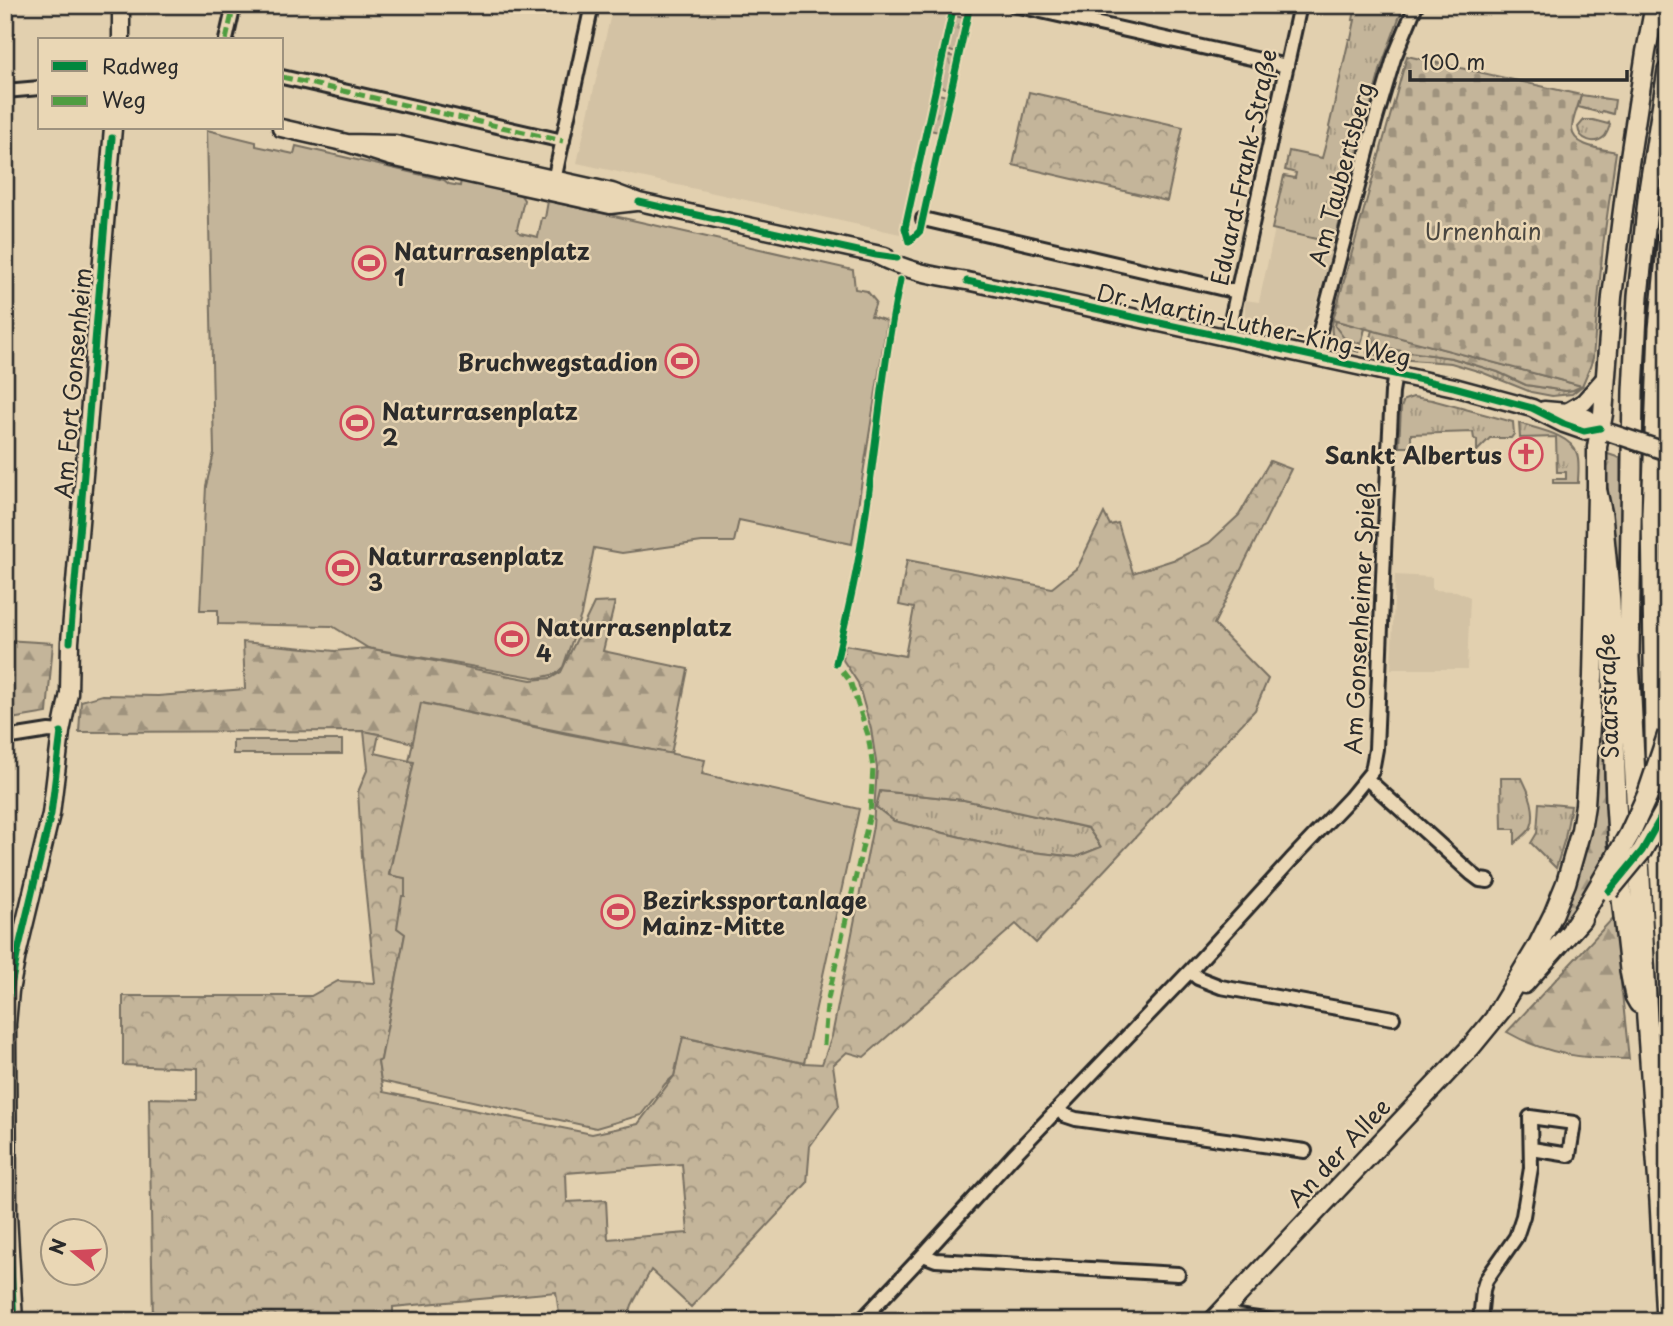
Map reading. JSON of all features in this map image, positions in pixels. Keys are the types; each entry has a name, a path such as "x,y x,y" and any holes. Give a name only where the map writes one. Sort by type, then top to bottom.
{"highway":[{"name":"Saarstraße","path":"1666,1321 1647,1019 1629,657 1632,405 1638,296 1649,190 1668,71"},
{"name":"Saarstraße","path":"1668,238 1660,328 1652,513 1656,802 1668,1003"},
{"path":"1656,403 1668,468"},
{"path":"1597,492 1602,515 1610,601 1616,803 1622,899 1635,996 1647,1019"},
{"path":"1580,919 1629,835 1647,796 1668,734"}],"main road":[{"path":"1496,1015 1553,915 1566,883 1585,805 1589,761 1597,447 1604,430 1616,265 1628,170 1655,5"},
{"path":"1496,1015 1580,919 1633,864 1668,805"},
{"name":"An der Allee","path":"1219,1314 1462,1056 1496,1015"}],"street":[{"path":"121,5 121,38"},
{"path":"226,38 234,5"},
{"path":"553,186 592,5"},
{"path":"1014,5 1287,65"},
{"name":"Eduard-Frank-Straße","path":"1227,339 1300,5"},
{"name":"Am Taubertsberg","path":"1313,357 1394,58 1416,5"},
{"path":"284,77 563,141"},
{"path":"5,91 38,89"},
{"name":"Dr.-Martin-Luther-King-Weg","path":"284,129 347,143 395,144 443,153 553,186 612,192 639,202 876,255 905,259 942,269 967,281 1454,387 1532,408 1567,412 1587,418 1604,430"},
{"name":"Am Fort Gonsenheim","path":"14,1321 8,1215 7,1024 17,955 51,814 61,732 69,693 70,642 113,130"},
{"name":"Dr.-Martin-Luther-King-Weg","path":"923,219 1237,292"},
{"name":"Am Gonsenheimer Spieß","path":"861,1321 1013,1156 1190,971 1372,771 1376,749 1385,516 1395,374"},
{"path":"1567,412 1584,402 1606,377"},
{"name":"Dr.-Martin-Luther-King-Weg","path":"1532,408 1584,431 1604,430"},
{"path":"1604,430 1668,452"},
{"path":"5,738 61,732"},
{"name":"Am Gonsenheimer Spieß","path":"1367,779 1472,874 1480,880 1488,881"},
{"path":"1190,971 1198,978 1221,987 1393,1018"},
{"path":"1059,1110 1076,1119 1305,1151"},
{"path":"1479,1321 1486,1280 1521,1226 1532,1149"},
{"path":"923,1255 936,1260 1178,1274"},
{"path":"1219,1314 1272,1321"}],"shaded area":[{"path":"613,5 950,5 900,234 577,163"},
{"path":"1275,229 1334,243 1310,327 1299,335 1286,336 1262,331 1250,324 1245,316 1245,300 1259,302"},
{"path":"1395,575 1432,577 1432,590 1456,591 1470,597 1467,669 1391,669"}],"green space":[{"path":"1356,5 1403,7 1381,67 1334,243 1272,229 1284,176 1295,178 1296,173 1285,170 1289,151 1322,158 1351,39"},
{"path":"955,16 964,18 956,53 947,50"},
{"path":"946,55 955,57 949,89 939,86"},
{"name":"Urnenhain","path":"1407,56 1581,95 1572,125 1577,140 1616,152 1603,245 1593,358 1582,386 1333,320"},
{"path":"1029,92 1183,127 1167,201 1013,165"},
{"path":"938,94 947,96 939,132 930,130"},
{"path":"1581,95 1615,100 1613,114 1578,107"},
{"path":"1584,120 1609,122 1610,125 1605,136 1592,141 1579,132 1578,127"},
{"path":"207,130 256,142 256,146 294,154 296,146 444,180 449,184 460,186 461,180 520,194 524,200 517,229 520,233 538,237 548,201 853,270 855,289 867,291 876,302 871,316 887,321 852,544 739,520 734,542 702,542 622,553 594,548 581,615 563,667 556,674 538,678 368,648 332,626 218,624 218,610 200,610 206,486 214,453"},
{"path":"1333,320 1365,328 1359,352 1337,346 1332,333"},
{"path":"1336,321 1365,328 1361,344 1344,338 1335,326"},
{"path":"1372,330 1582,386 1565,391 1526,385 1498,372 1452,358 1368,346"},
{"path":"1368,346 1452,358 1498,372 1526,385 1565,391 1582,386 1572,394 1552,396 1531,392 1451,363 1396,359 1367,353"},
{"path":"1413,397 1513,422 1514,434 1511,438 1490,438 1477,451 1477,440 1474,439 1473,432 1411,434 1411,447 1399,447 1401,408 1404,400"},
{"path":"1519,423 1552,433 1573,447 1578,461 1578,483 1553,483 1553,479 1566,479 1566,472 1557,472 1556,437 1520,438"},
{"path":"1605,453 1620,458 1619,586 1615,592"},
{"path":"1270,461 1291,469 1214,624 1268,679 1255,710 1036,943 1016,924 864,1057 847,1052 833,1065 839,1106 810,1146 807,1183 691,1307 651,1270 632,1305 627,1321 560,1321 556,1292 393,1307 393,1321 153,1321 149,1098 197,1099 197,1068 123,1065 123,996 311,996 338,981 375,983 358,792 368,768 364,731 379,734 375,753 414,762 389,874 405,878 405,934 381,1060 378,1062 383,1092 592,1134 638,1124 674,1076 682,1037 804,1063 822,1064 832,1036 873,826 877,768 871,729 858,683 843,660 845,645 905,656 914,608 899,605 907,560 1052,588 1078,567 1104,513 1110,525 1118,523 1133,573 1176,559 1209,543 1239,515","holes":["880,791 964,800 1088,828 1101,847 1076,857 1015,850 894,821 876,807","682,1164 688,1233 608,1239 606,1200 567,1202 566,1173"]},
{"path":"1666,521 1668,660 1663,692 1663,526"},
{"path":"615,602 603,651 688,669 671,754 422,703 413,743 364,731 79,732 81,701 102,695 158,696 245,689 243,642 335,651 368,648 531,680 551,678 561,672 594,603"},
{"path":"5,640 53,643 47,713 5,720"},
{"name":"Bezirkssportanlage Mainz-Mitte","path":"421,703 705,760 702,774 859,809 804,1063 683,1037 674,1076 641,1115 596,1128 381,1081 378,1062 381,1060 405,934 397,928 402,896 405,896 405,878 389,875 414,762 409,761"},
{"path":"1597,717 1602,717 1606,820 1611,858 1571,921 1559,913"},
{"path":"233,740 342,740 342,754 233,754"},
{"path":"1501,778 1522,778 1531,802 1531,827 1515,843 1515,829 1502,829"},
{"path":"880,791 964,800 1088,828 1101,847 1076,857 1015,850 894,821 876,807"},
{"path":"1539,803 1571,806 1556,868 1531,843 1537,833"},
{"path":"1614,917 1629,1059 1597,1058 1551,1051 1507,1032"}],"marked path":[{"path":"226,38 234,5"},
{"path":"284,77 563,141"},
{"path":"824,1045 827,1003 870,814 873,768 868,735 850,681 836,663 838,656"}],"cycle path":[{"path":"954,5 905,228 909,242 920,231 970,5"},
{"path":"70,642 112,138"},
{"path":"639,202 897,258"},
{"path":"836,663 860,554 888,344 900,280"},
{"path":"967,281 1454,387 1532,408 1584,431 1600,428"},
{"path":"14,1321 8,1215 7,1024 17,955 51,814 61,732"},
{"path":"1609,891 1642,851 1668,805"}],"place":[{"name":"Naturrasenplatz 1","path":"369,263"},
{"name":"Bruchwegstadion","path":"682,361"},
{"name":"Naturrasenplatz 2","path":"357,423"},
{"name":"Sankt Albertus","path":"1526,454"},
{"name":"Naturrasenplatz 3","path":"343,568"},
{"name":"Naturrasenplatz 4","path":"512,639"},
{"name":"Bezirkssportanlage Mainz-Mitte","path":"618,912"}]}
